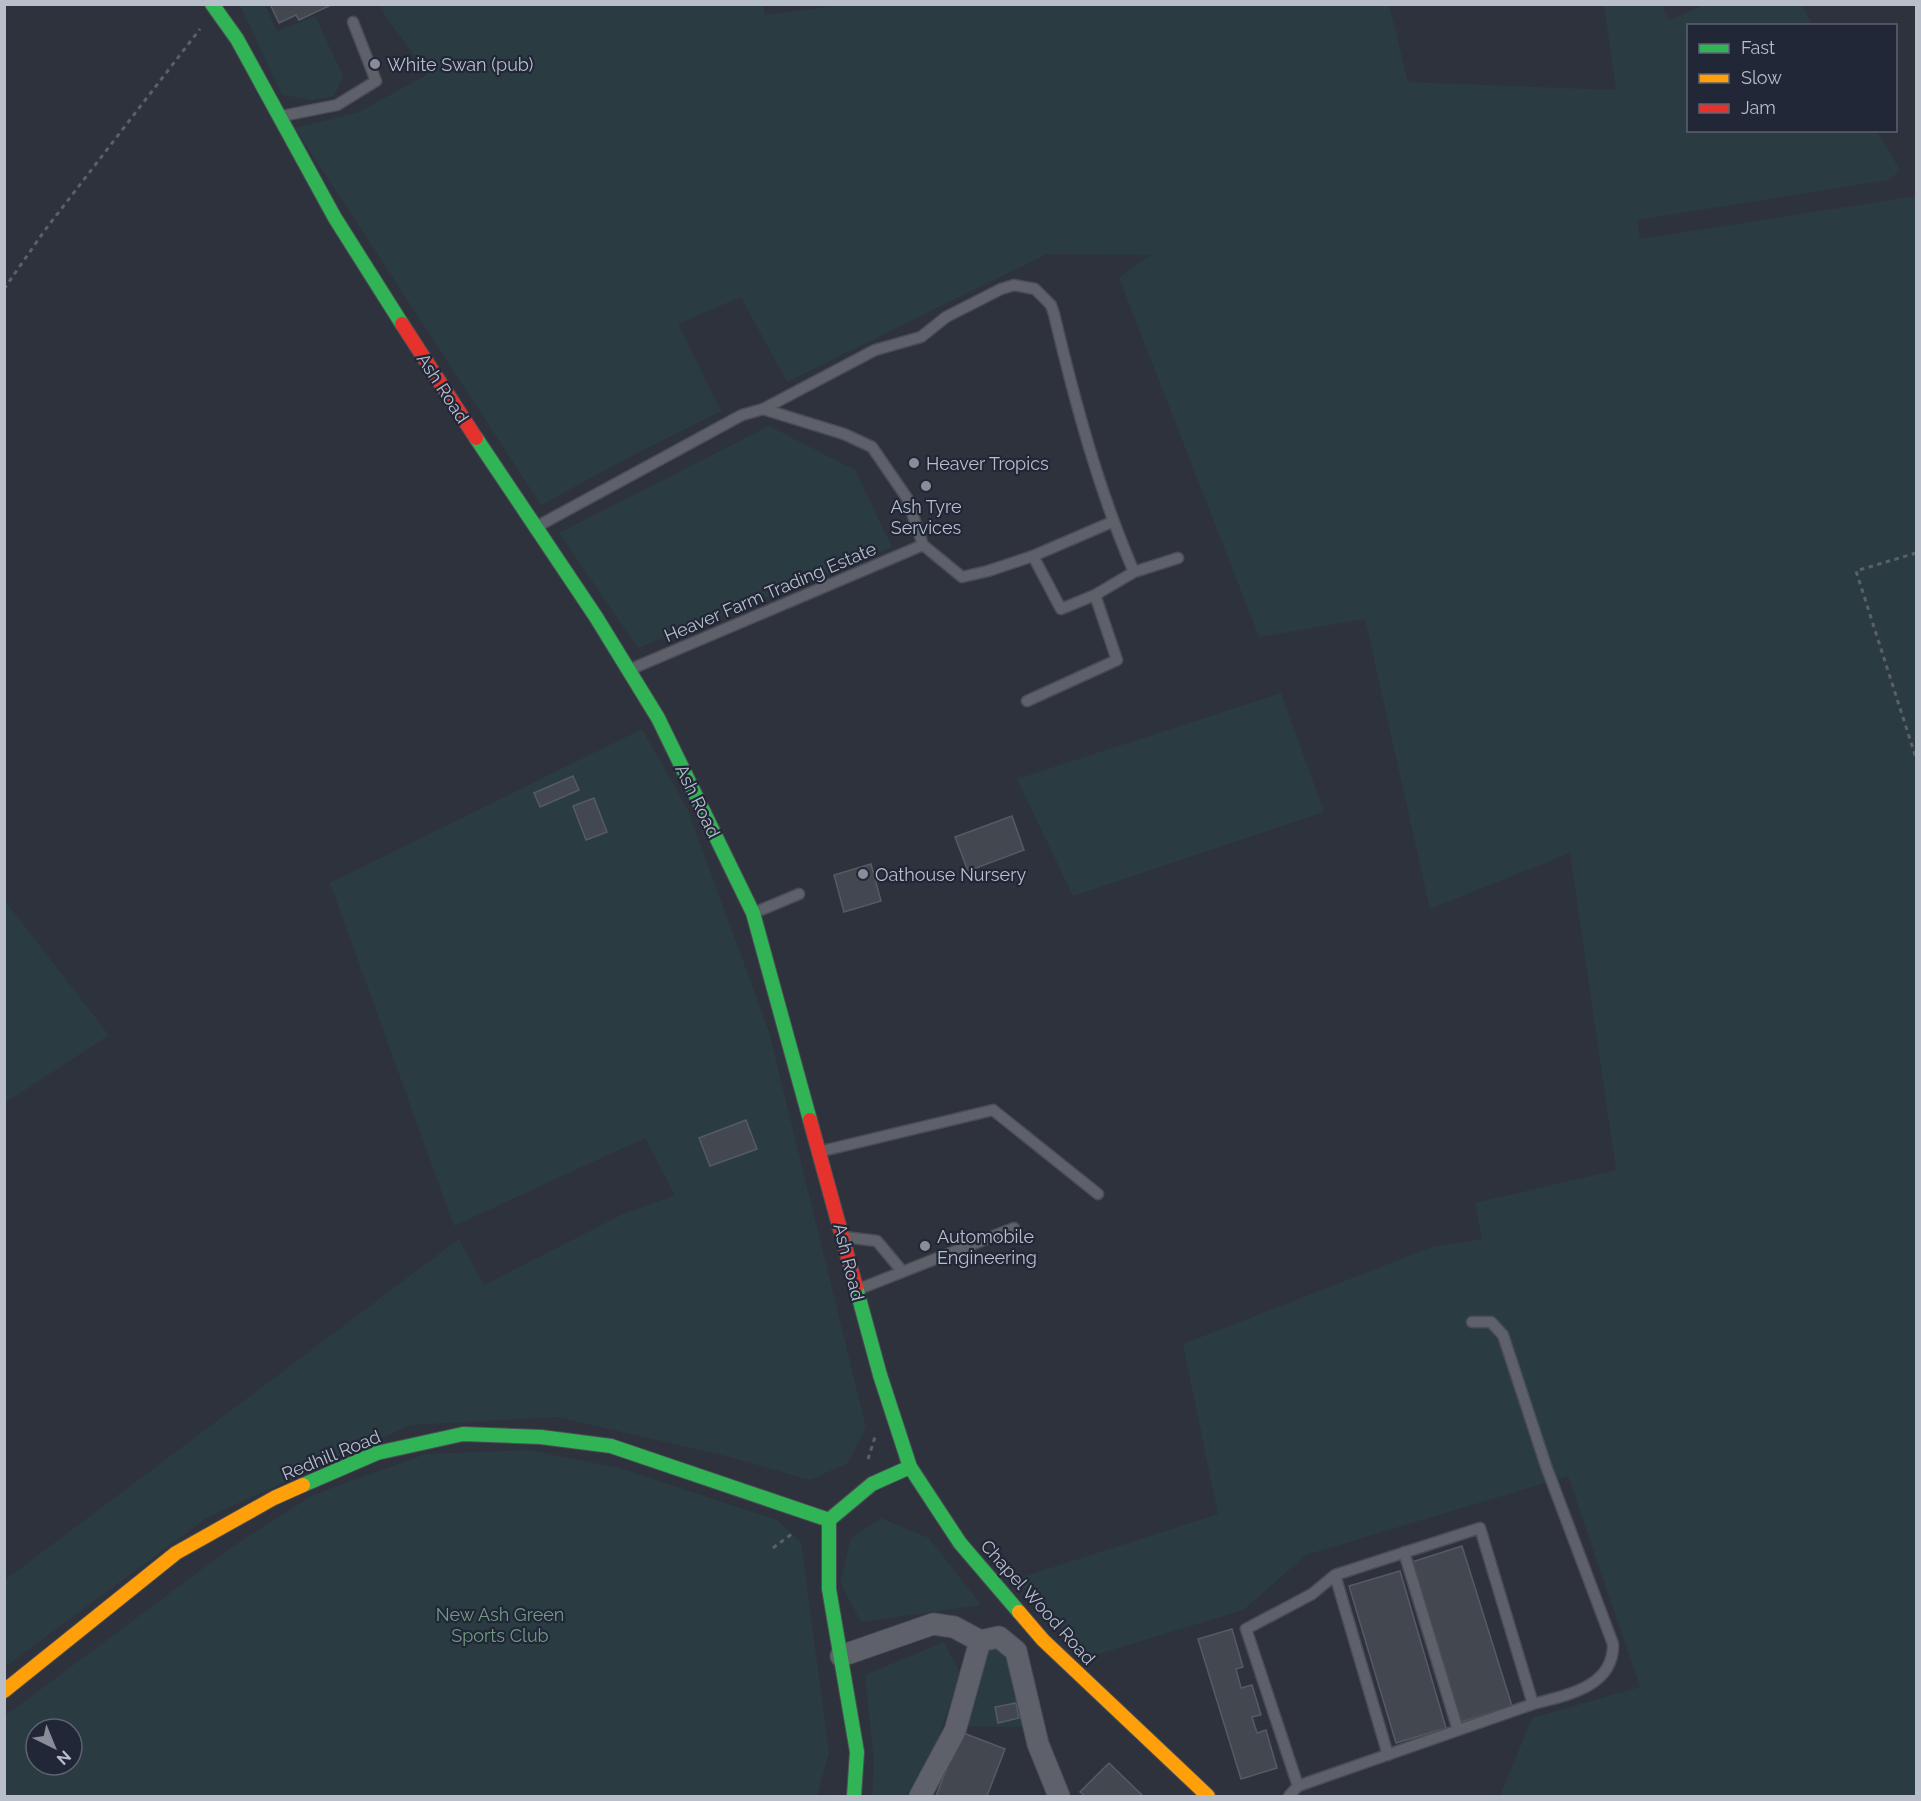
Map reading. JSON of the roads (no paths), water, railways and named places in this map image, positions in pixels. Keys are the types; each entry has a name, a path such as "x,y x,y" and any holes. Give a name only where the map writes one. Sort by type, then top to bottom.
{"street":[{"name":"Ash Road","path":"212,4 237,39 335,218 447,396 536,527 658,718 753,914 843,1236 879,1375 910,1467"},
{"name":"Redhill Road","path":"4,1691 176,1553 254,1509 377,1453 463,1434 541,1437 611,1446 829,1520"},
{"path":"854,1797 857,1752 829,1589 829,1520 872,1484 910,1467"},
{"name":"Chapel Wood Road","path":"910,1467 960,1543 1043,1640 1208,1797"},
{"path":"841,1656 933,1624 954,1627 980,1641 999,1637 1016,1651 1038,1744 1059,1797"},
{"path":"920,1797 955,1731 980,1641"}],"lane":[{"path":"278,117 338,105 376,81 353,22"},
{"path":"536,527 742,415 763,409 863,355 921,337 946,317 1001,289 1014,285 1026,286 1043,296 1054,314 1093,464 1112,522 1134,572"},
{"path":"763,409 844,434 872,447 907,498 923,545 962,577 1033,556 1112,522"},
{"name":"Heaver Farm Trading Estate","path":"629,670 923,545"},
{"path":"1033,556 1061,609 1095,595 1134,572 1178,558"},
{"path":"1027,701 1117,660 1095,595"},
{"path":"753,914 799,894"},
{"path":"819,1152 993,1110 1098,1194"},
{"path":"856,1290 1014,1228"},
{"path":"843,1236 877,1241 902,1271"},
{"path":"1289,1797 1298,1786 1533,1704 1578,1691 1598,1680 1610,1665 1613,1644 1546,1466 1503,1335 1491,1322 1472,1322"},
{"path":"1298,1786 1246,1629 1312,1594 1335,1575 1480,1528 1533,1704"},
{"path":"1404,1552 1458,1730"},
{"path":"1335,1575 1388,1755"}],"place":[{"name":"White Swan (pub)","path":"375,64"},
{"name":"Heaver Tropics","path":"914,463"},
{"name":"Ash Tyre Services","path":"926,486"},
{"name":"Oathouse Nursery","path":"863,874"},
{"name":"Automobile Engineering","path":"925,1246"}],"park label":[{"name":"New Ash Green Sports Club","path":"500,1624"}]}
